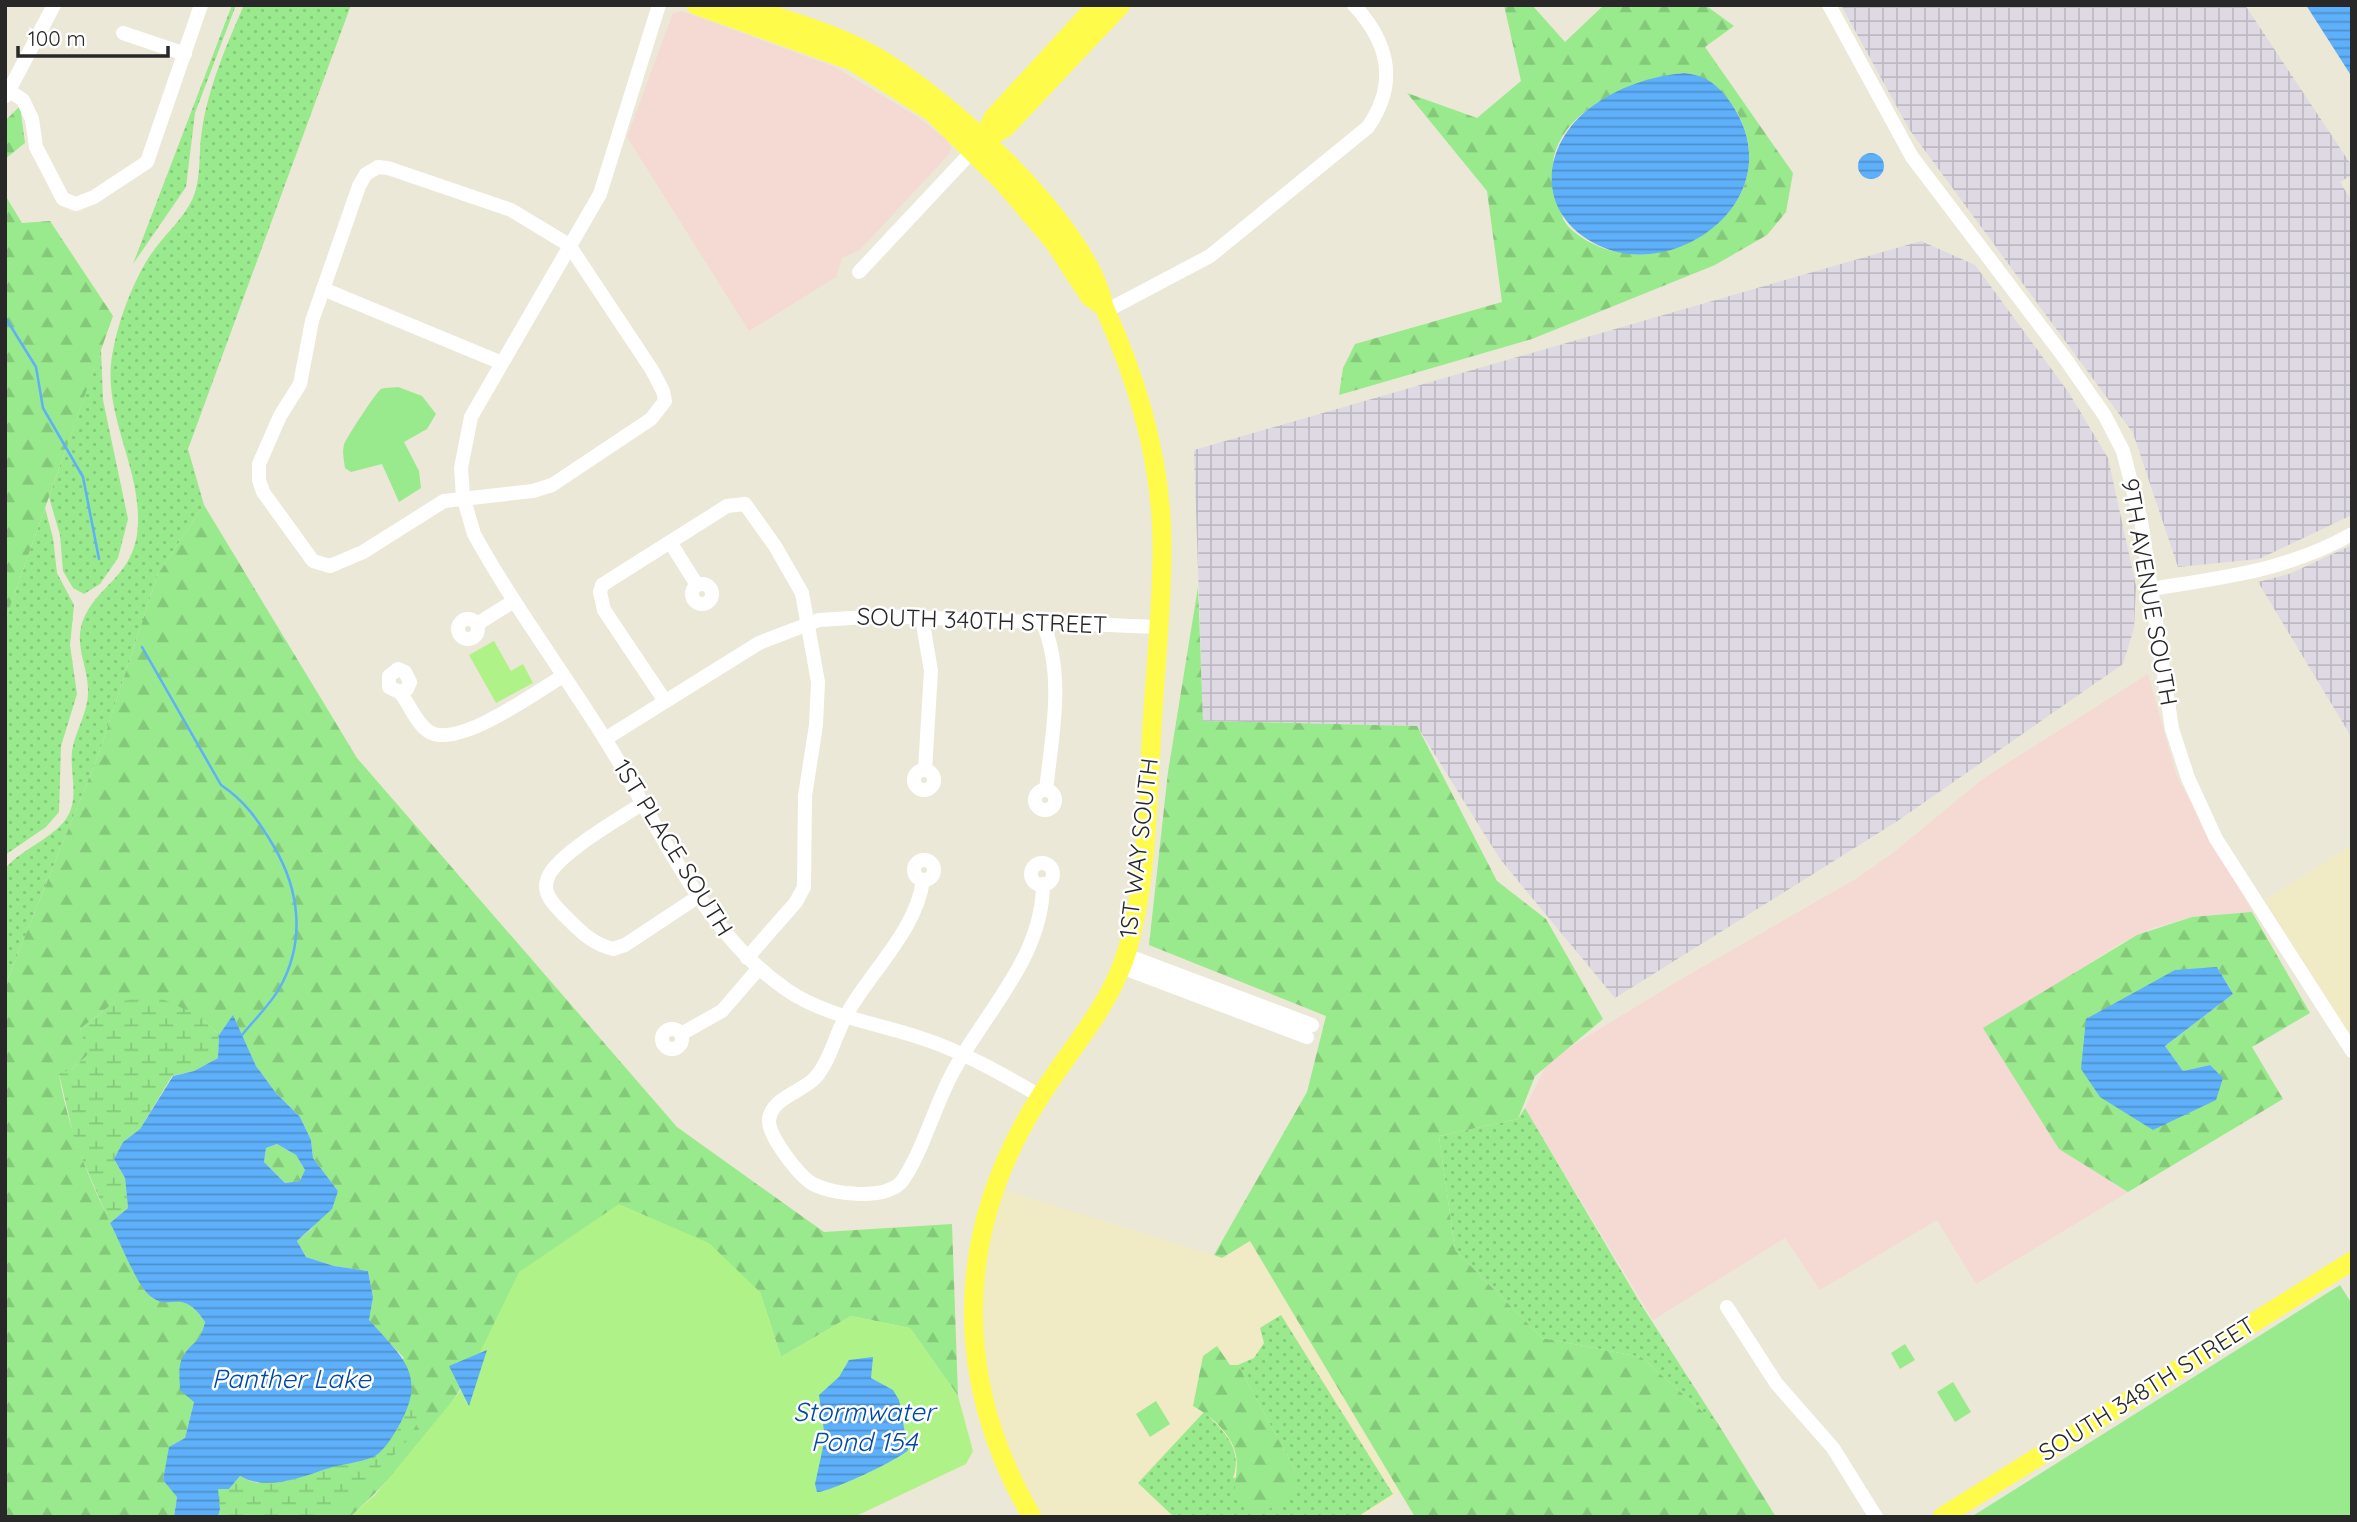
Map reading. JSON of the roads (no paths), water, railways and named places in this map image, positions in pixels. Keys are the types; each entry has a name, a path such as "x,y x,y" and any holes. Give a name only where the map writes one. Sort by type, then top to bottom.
{"main road":[{"name":"1ST WAY SOUTH","path":"696,5 852,61 978,144"},
{"name":"1ST WAY SOUTH","path":"743,5 862,49 938,97 1054,242 1090,297 1105,309 1143,416 1155,468 1162,543 1149,794 1139,884 1124,961 1101,1009 1020,1129 994,1187 978,1245 973,1296 974,1342 985,1406 1006,1470 1032,1517"},
{"path":"978,144 993,118 1097,5"},
{"path":"978,144 1005,128 1121,5"},
{"name":"SOUTH 348TH STREET","path":"1942,1517 2352,1261"}],"street":[{"path":"54,5 7,93 23,100 32,119 36,147 64,199 76,204 94,198 142,168 160,130 201,5"},
{"name":"1ST PLACE SOUTH","path":"659,5 600,194 479,400 465,436 461,468 463,496 474,534 514,601 605,739 699,896 725,935 747,958 796,996 846,1016 921,1038 964,1055 1040,1096"},
{"path":"1105,309 1210,256 1361,135 1380,106 1387,70 1379,36 1354,5"},
{"name":"9TH AVENUE SOUTH","path":"1829,5 1912,157 2043,327 2105,416 2123,451 2135,496 2172,729 2195,797 2230,862 2352,1052"},
{"path":"123,33 185,54"},
{"path":"859,272 978,144"},
{"path":"388,168 511,210 569,244 652,370 665,401 659,412 646,424 544,488 463,496 432,507 363,552 330,566 317,564 302,549 263,492 258,473 269,438 300,384 309,331 323,289 359,186 372,169 388,168"},
{"path":"323,289 502,363"},
{"path":"665,701 604,610 600,592 602,585 727,506 745,504 752,510 794,578 808,624 818,682 816,725 804,796 806,878 796,902 747,958"},
{"path":"2151,589 2278,567 2306,557 2352,534"},
{"path":"670,542 697,585"},
{"path":"477,624 514,601"},
{"name":"SOUTH 340TH STREET","path":"605,739 759,643 808,624 845,617 1157,627"},
{"path":"922,618 931,671 925,770"},
{"path":"1043,623 1053,651 1056,694 1046,790"},
{"path":"400,692 419,723 430,732 443,737 473,728 563,676"},
{"path":"643,803 562,860 546,880 546,892 589,940 613,950 625,945 699,896"},
{"path":"923,880 921,897 907,924 846,1016 818,1076 779,1103 769,1120 778,1143 803,1177 815,1185 877,1194 899,1185 964,1055 1022,960 1039,917 1043,884"},
{"path":"1124,961 1309,1031"},
{"path":"681,1034 728,1006 759,968"},
{"path":"1727,1307 1776,1383 1833,1448 1876,1517"}],"water":[{"path":"2306,5 2352,5 2352,77"},
{"path":"1684,73 1705,79 1721,91 1731,103 1747,138 1748,171 1737,201 1716,225 1688,243 1657,253 1624,253 1592,242 1574,229 1561,213 1554,195 1552,176 1562,139 1591,107 1612,94 1647,80"},
{"path":"1871,153 1880,157 1884,166 1880,175 1871,179 1862,175 1858,166 1862,157"},
{"path":"2217,967 2233,994 2165,1046 2183,1071 2210,1065 2223,1078 2216,1100 2153,1130 2100,1097 2081,1069 2086,1019 2175,970"},
{"name":"Panther Lake","path":"233,1015 256,1066 276,1093 300,1117 311,1140 313,1158 338,1191 332,1209 297,1241 306,1257 334,1266 368,1271 373,1297 369,1320 402,1358 411,1382 411,1395 395,1433 373,1457 283,1482 260,1482 240,1476 229,1489 218,1489 218,1517 174,1517 177,1497 163,1480 169,1447 185,1438 194,1402 180,1390 180,1368 184,1355 201,1335 205,1322 197,1311 183,1302 157,1301 145,1290 134,1272 110,1223 128,1208 125,1178 114,1159 123,1142 140,1129 173,1076 194,1071 218,1058 219,1035","holes":["277,1144 296,1155 305,1170 300,1181 285,1183 264,1162 266,1148"]},
{"path":"487,1350 469,1406 449,1366"},
{"name":"Stormwater Pond 154","path":"873,1357 871,1378 893,1390 899,1400 908,1450 865,1474 817,1492 815,1484 825,1438 819,1395 839,1377 849,1360"}],"waterway":[{"path":"5,317 36,367 43,408 83,477 99,559"},
{"path":"142,647 221,785 250,812 273,845 282,862 294,898 296,935 288,971 275,995 242,1035"}]}
